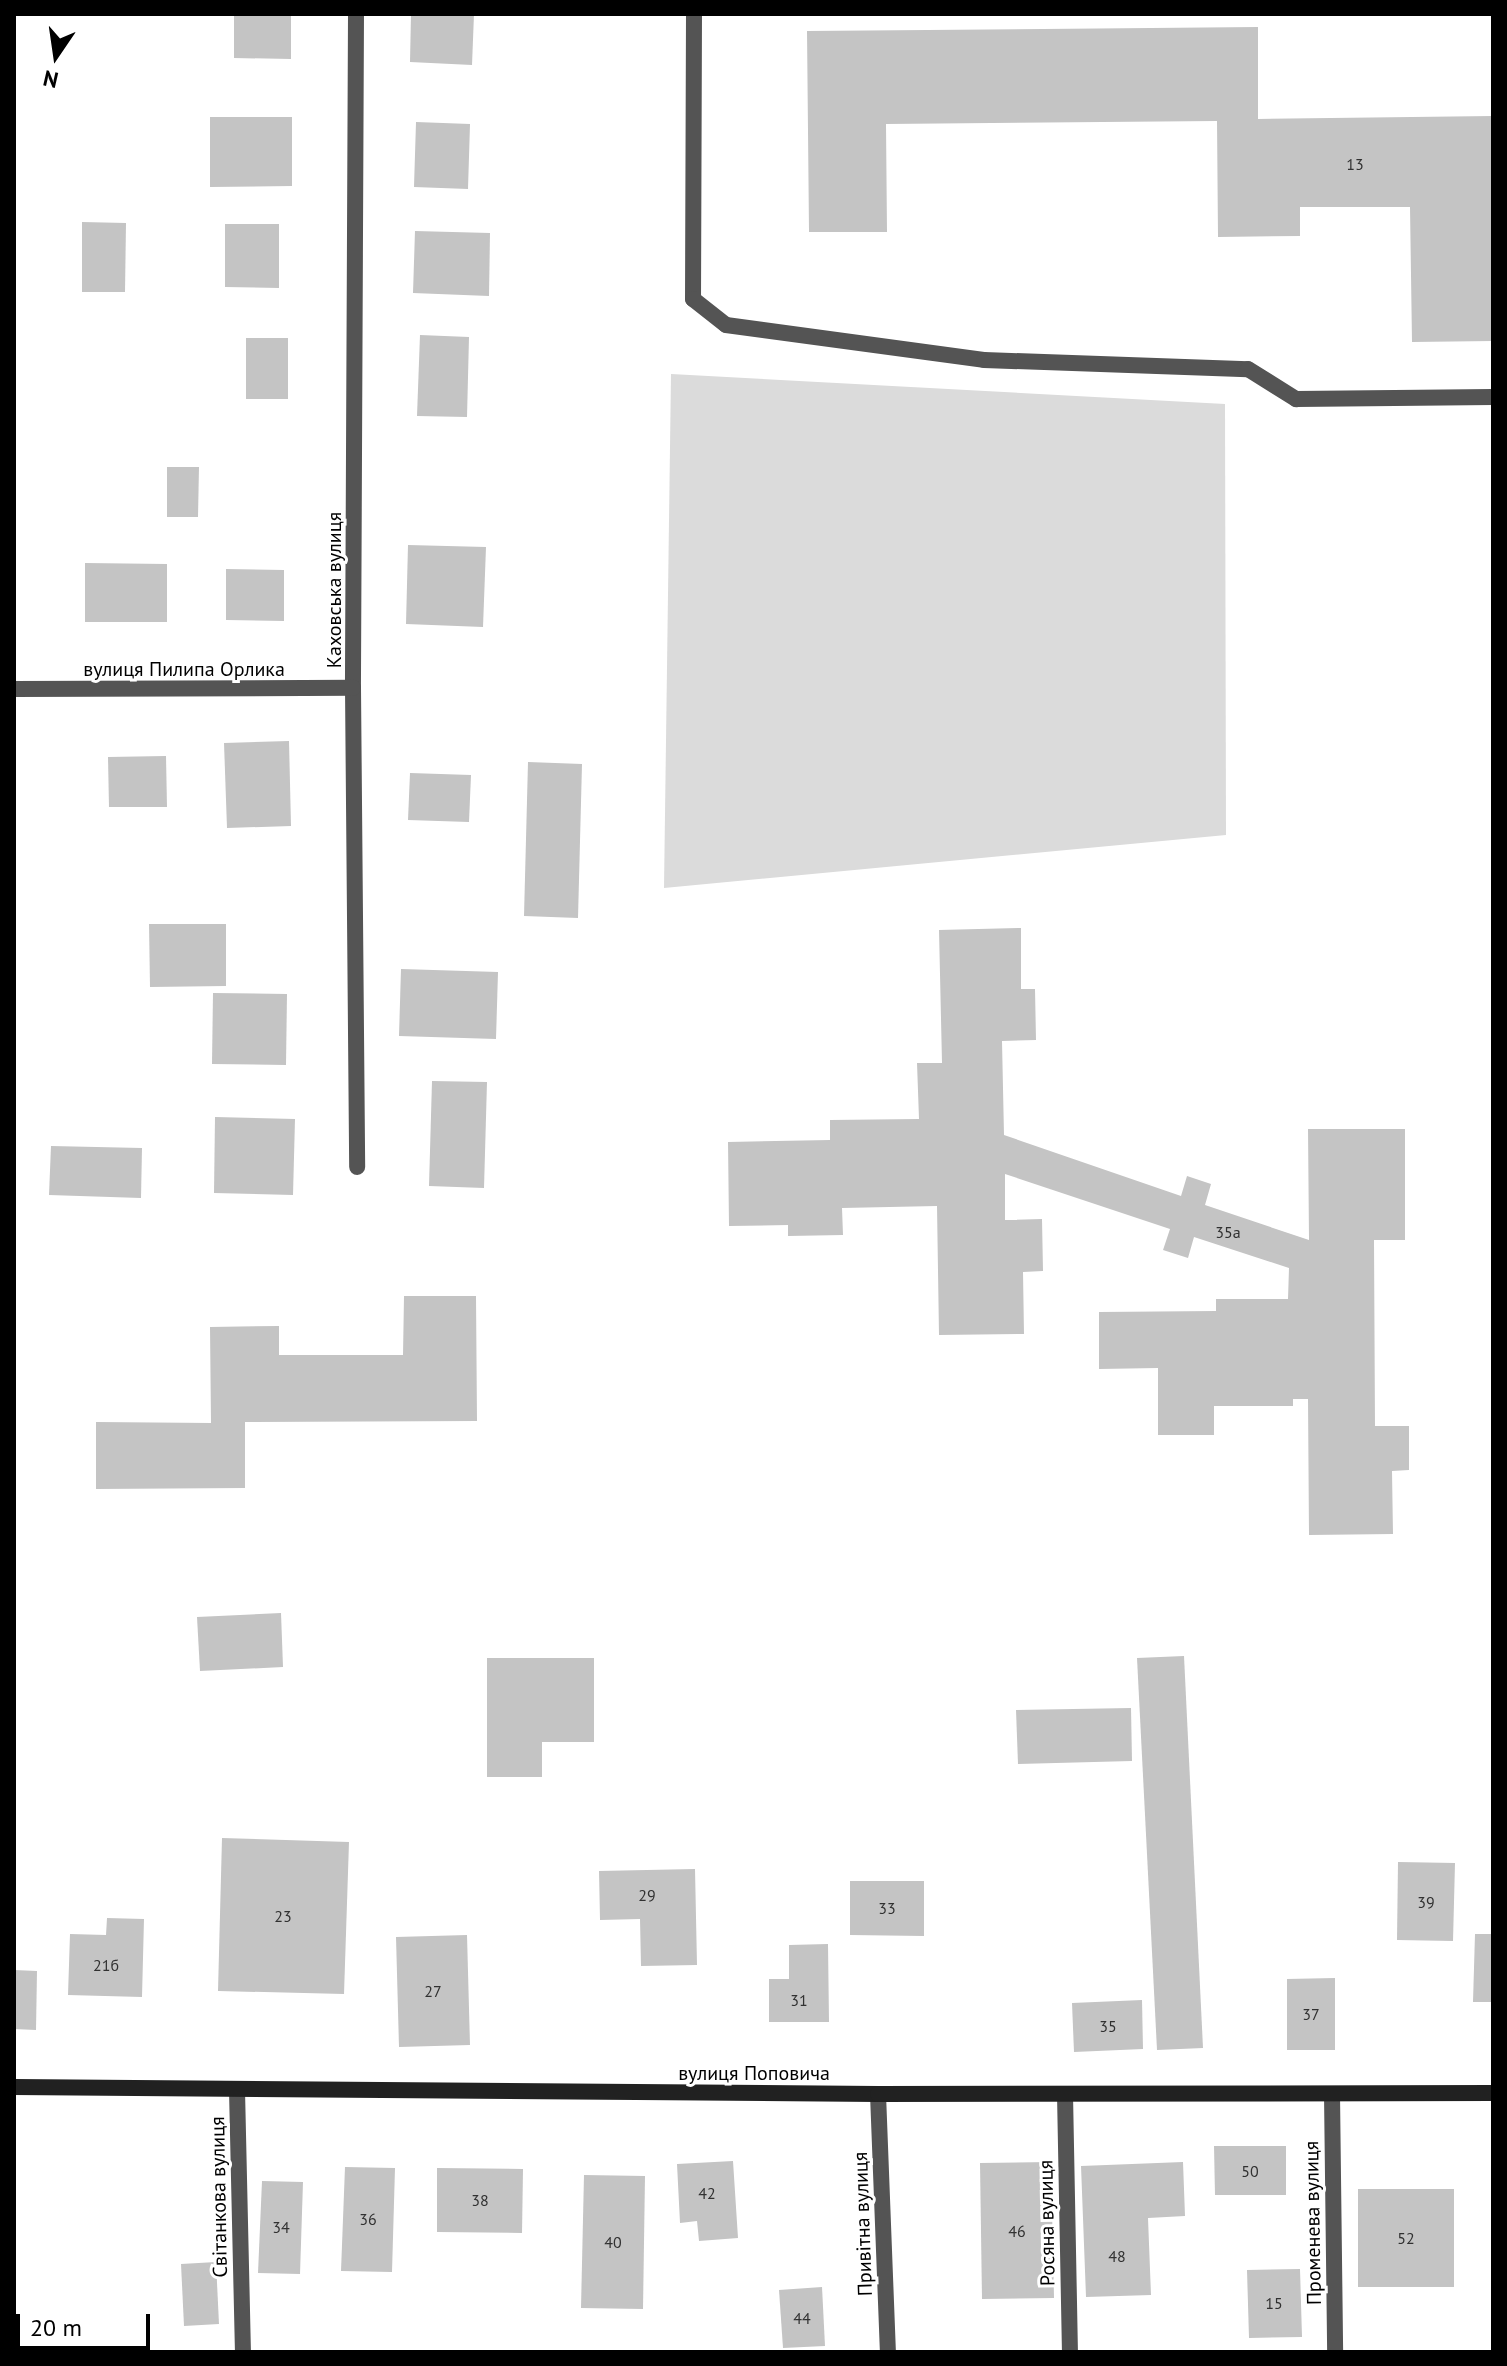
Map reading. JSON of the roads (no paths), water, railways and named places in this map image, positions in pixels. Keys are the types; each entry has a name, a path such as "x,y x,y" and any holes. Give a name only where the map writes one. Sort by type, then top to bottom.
{"street":[{"name":"Каховська вулиця","path":"356,14 353,688 357,1167"},
{"path":"694,14 693,299 726,325 984,360 1248,369 1296,399 1493,397"},
{"name":"вулиця Пилипа Орлика","path":"14,689 353,688"},
{"name":"вулиця Поповича","path":"14,2087 878,2094 1493,2093"},
{"name":"Світанкова вулиця","path":"237,2090 243,2352"},
{"name":"Привітна вулиця","path":"878,2094 888,2352"},
{"name":"Росяна вулиця","path":"1065,2094 1070,2352"},
{"name":"Променева вулиця","path":"1332,2094 1335,2352"}]}
